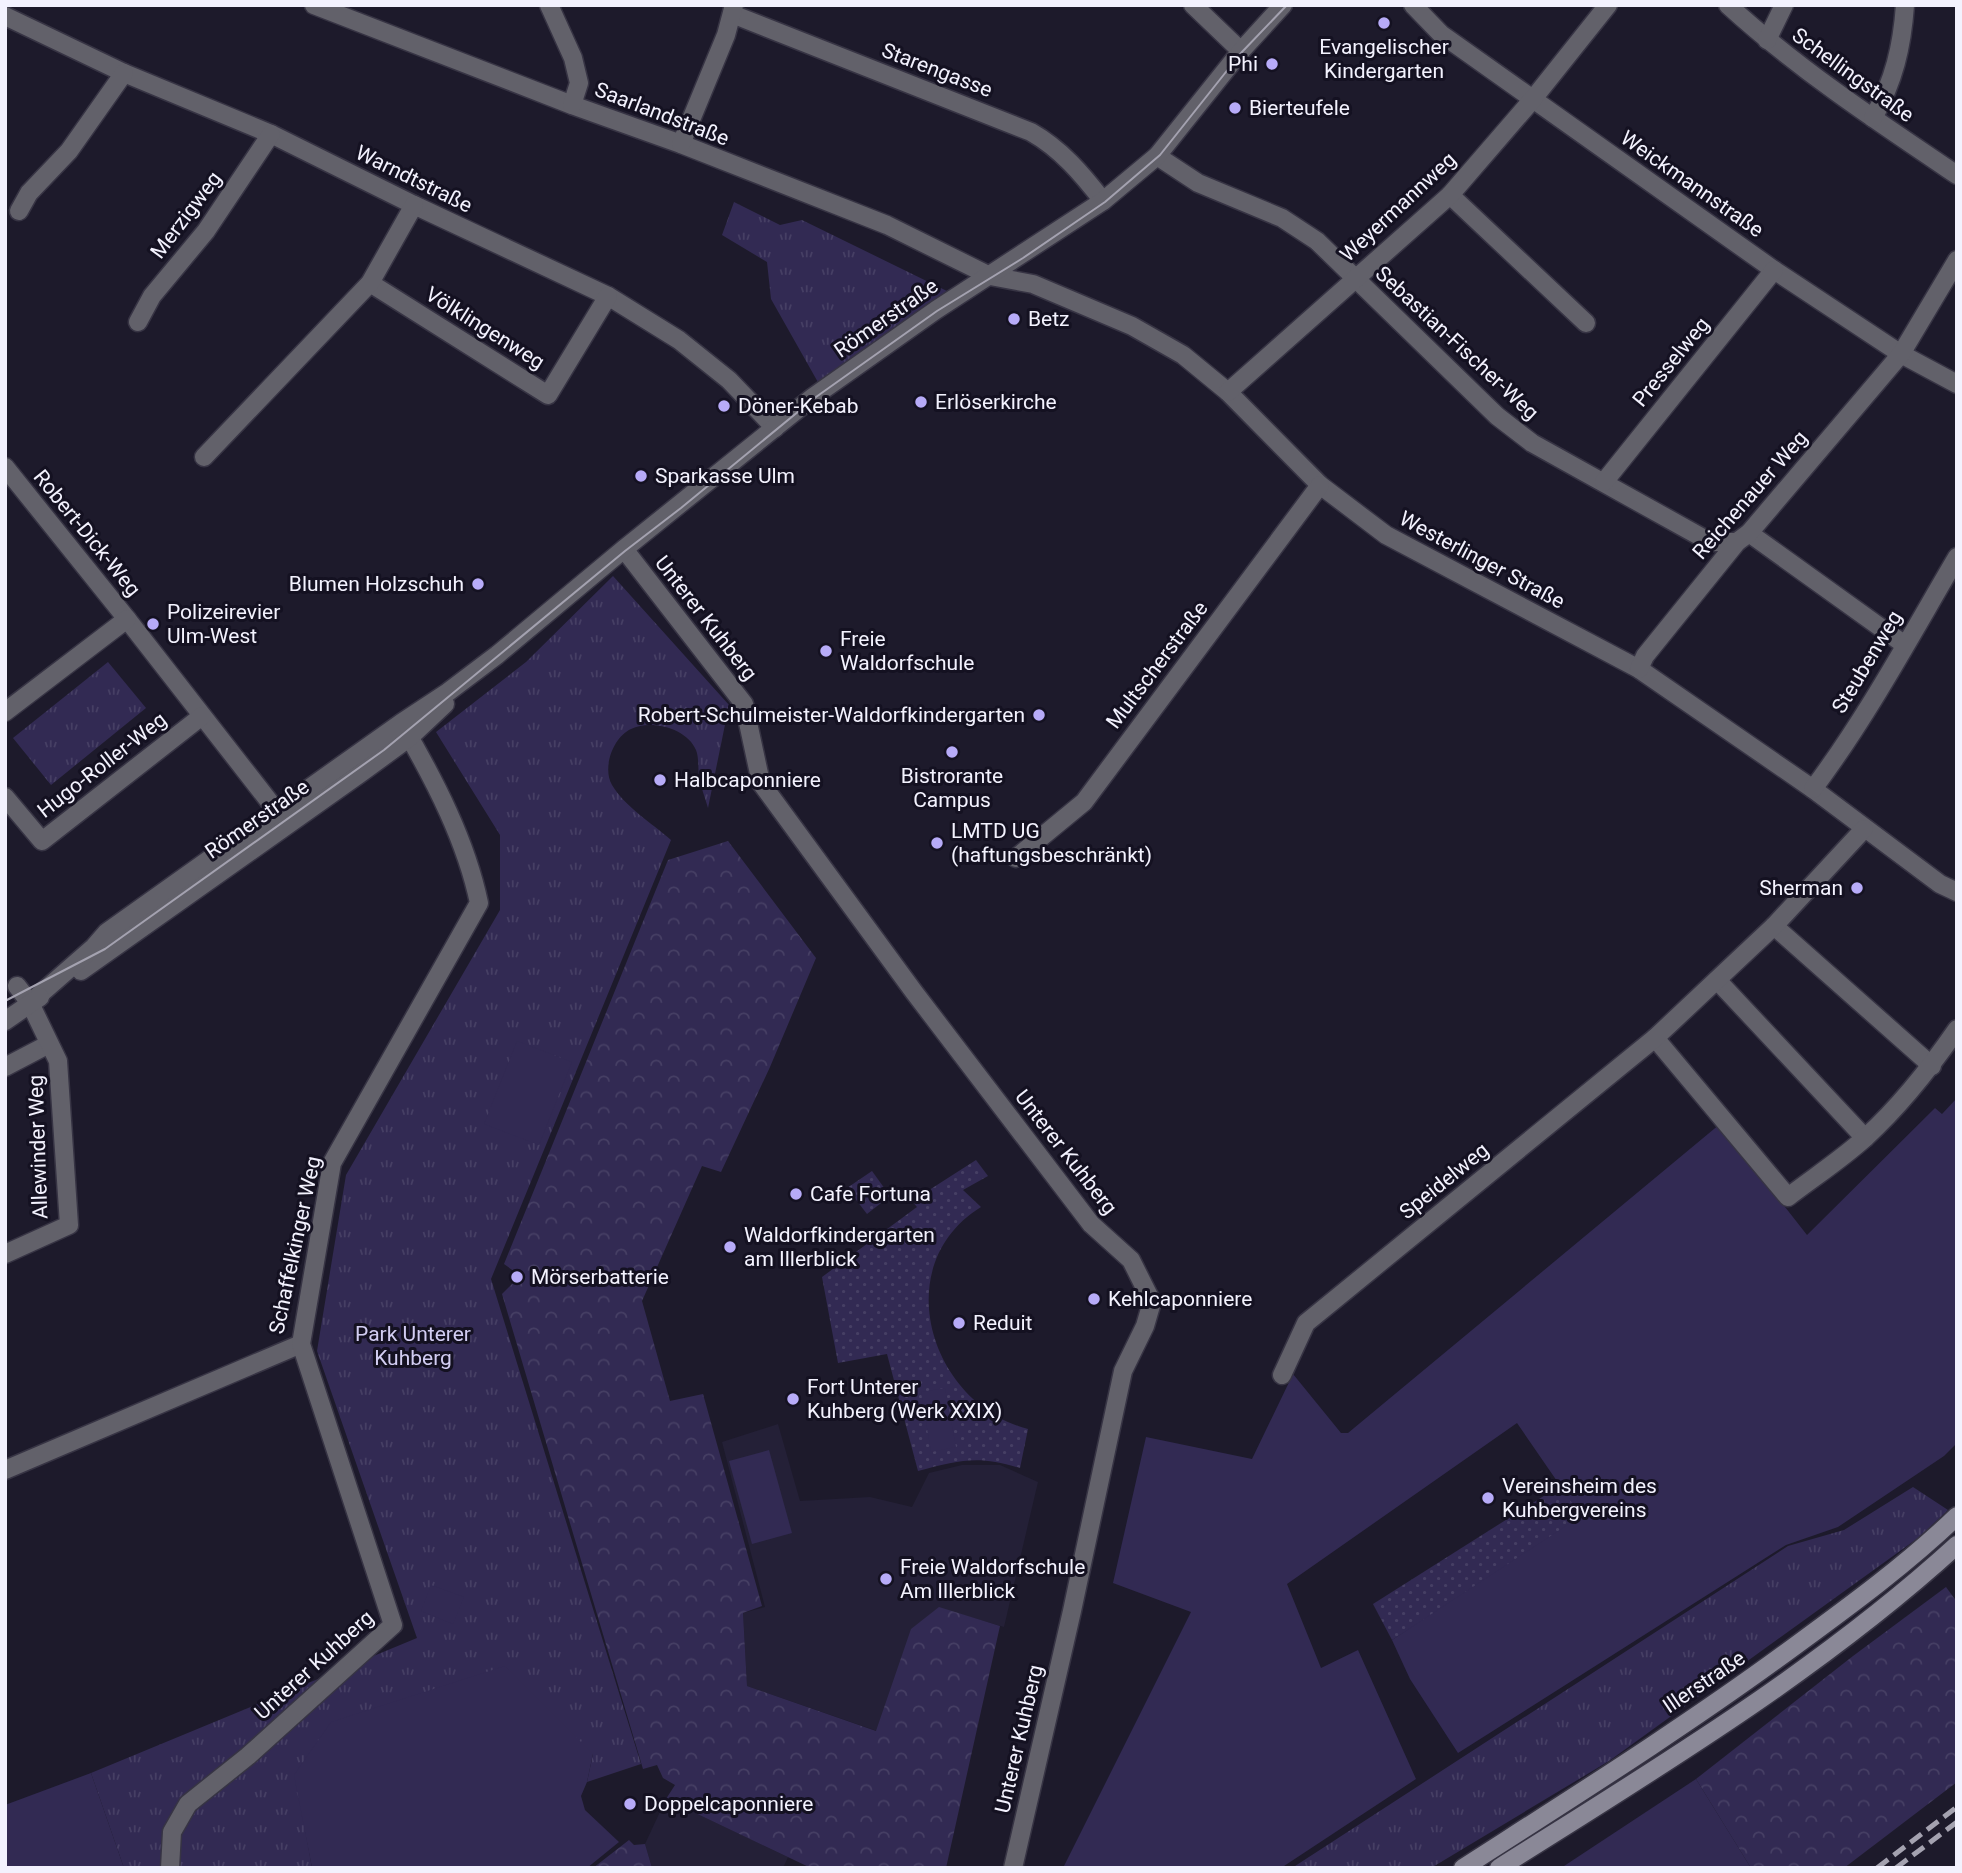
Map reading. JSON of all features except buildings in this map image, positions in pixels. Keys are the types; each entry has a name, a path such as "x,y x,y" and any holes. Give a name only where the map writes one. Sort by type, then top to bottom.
{"main road":[{"name":"Illerstraße","path":"1463,1868 1622,1766 1752,1677 1866,1595 1957,1516"},
{"path":"1499,1868 1725,1722 1830,1650 1913,1585 1957,1545"}],"street":[{"name":"Saarlandstraße","path":"314,5 887,225 990,276"},
{"path":"549,5 573,58 579,83 572,105"},
{"path":"1193,5 1241,51"},
{"name":"Römerstraße","path":"5,1021 110,952 283,818 405,730 813,397 880,349 1103,201 1157,156 1241,51 1283,5"},
{"name":"Weickmannstraße","path":"1413,5 1441,34 1774,270 1901,354 1957,384"},
{"name":"Weyermannweg","path":"1227,392 1450,195 1533,99 1608,5"},
{"name":"Schellingstraße","path":"1728,5 1767,40 1957,176"},
{"path":"1767,40 1784,5"},
{"path":"1873,118 1886,95 1902,43 1905,5"},
{"path":"681,144 726,35 733,9"},
{"name":"Starengasse","path":"733,9 1031,132 1054,145 1103,201"},
{"name":"Warndtstraße","path":"5,16 124,73 271,134 608,296 689,348 729,380 775,428"},
{"path":"19,211 29,193 69,150 124,73"},
{"name":"Merzigweg","path":"138,322 152,296 206,232 271,134"},
{"name":"Sebastian-Fischer-Weg","path":"1157,156 1198,183 1282,218 1317,241 1497,416 1532,443 1710,542 1743,537"},
{"path":"1450,195 1586,323"},
{"path":"204,457 370,283 414,205"},
{"name":"Reichenauer Weg","path":"1639,668 1645,656 1743,537 1901,354 1957,260"},
{"name":"Presselweg","path":"1604,482 1774,270"},
{"name":"Westerlinger Straße","path":"990,276 1033,284 1132,326 1183,355 1227,392 1320,485 1386,535 1639,668 1813,789 1940,884 1957,892"},
{"name":"Völklingenweg","path":"370,283 548,395 608,296"},
{"name":"Robert-Dick-Weg","path":"5,467 283,818"},
{"name":"Multscherstraße","path":"1016,858 1084,802 1320,485"},
{"path":"1743,537 1905,645"},
{"name":"Unterer Kuhberg","path":"624,549 744,704 761,783 906,982 1091,1224 1131,1260 1152,1302 1145,1326 1123,1371 1099,1491 1013,1868"},
{"name":"Steubenweg","path":"1813,789 1905,645 1957,557"},
{"path":"5,712 127,619"},
{"name":"Hugo-Roller-Weg","path":"5,797 41,841 202,716"},
{"name":"Schaffelkinger Weg","path":"5,1470 301,1345 332,1163 479,903 473,873 449,814 405,730"},
{"name":"Römerstraße","path":"30,1003 107,932 283,818"},
{"name":"Speidelweg","path":"1282,1376 1306,1323 1655,1038 1774,926 1864,829"},
{"path":"1774,926 1931,1066"},
{"path":"1717,980 1865,1138"},
{"path":"17,986 30,1003"},
{"name":"Allewinder Weg","path":"5,1254 69,1225 58,1061 30,1003"},
{"path":"1655,1038 1788,1197 1865,1138 1902,1101 1957,1029"},
{"name":"Allewinder Weg","path":"5,1067 49,1044"},
{"name":"Unterer Kuhberg","path":"170,1868 172,1832 188,1804 248,1756 393,1625 301,1345"}],"shaded area":[{"name":"Freie Waldorfschule Am Illerblick","path":"778,1424 800,1501 870,1497 912,1507 929,1473 962,1465 1000,1465 1038,1482 1004,1627 939,1608 912,1629 877,1731 747,1686 743,1613 765,1607 722,1442"},
{"path":"666,1799 788,1857 783,1868 652,1868 645,1844"}],"green space":[{"path":"734,202 780,225 802,220 949,292 819,384 771,299 767,262 722,235"},
{"name":"Park Unterer Kuhberg","path":"613,576 729,705 708,808 699,777 696,750 685,736 668,727 639,726 625,733 614,746 608,770 612,785 631,808 671,840 491,1279 641,1764 587,1782 593,1754 304,1823 312,1868 124,1868 91,1773 417,1638 317,1351 346,1175 500,910 500,835 436,732 526,662"},
{"path":"108,662 146,708 51,785 13,738"},
{"path":"728,841 816,958 770,1067 721,1172 702,1166 642,1301 670,1401 703,1394 762,1606 743,1613 747,1686 876,1731 911,1629 939,1607 1000,1626 946,1868 811,1868 666,1799 675,1785 663,1778 657,1765 643,1769 502,1294 514,1282 515,1272 504,1264 668,860"},
{"path":"517,1041 572,1062 539,1145 484,1124"},
{"path":"1957,1098 1957,1443 1944,1456 1838,1527 1786,1545 1458,1753 1410,1679 1392,1640 1581,1516 1517,1423 1287,1584 1321,1668 1358,1650 1416,1779 1281,1868 1063,1868 1191,1612 1113,1583 1146,1437 1252,1459 1293,1374 1341,1433 1348,1433 1720,1124 1807,1235 1935,1108 1942,1114"},
{"path":"976,1160 988,1176 963,1190 981,1207 952,1232 935,1263 929,1296 932,1330 945,1363 966,1392 994,1415 1028,1429 1020,1468 992,1461 969,1460 918,1471 887,1354 838,1363 822,1277 917,1207 912,1201"},
{"path":"872,1171 890,1196 867,1214 847,1188"},
{"path":"945,1388 956,1447 931,1452 921,1392"},
{"path":"769,1450 792,1533 752,1544 729,1461"},
{"path":"1561,1485 1584,1519 1392,1640 1373,1604"},
{"path":"1913,1487 1948,1510 1918,1538 1609,1761 1431,1868 1292,1868 1788,1546 1844,1530"},
{"path":"431,1585 464,1597 453,1624 421,1611"},
{"path":"1946,1587 1957,1602 1957,1782 1844,1868 1751,1868 1696,1779"},
{"path":"505,1666 593,1754 581,1796 585,1810 619,1842 587,1868 312,1868 294,1775 331,1722"},
{"path":"91,1773 124,1868 5,1868 5,1805"},
{"path":"1696,1779 1751,1868 1561,1868"},
{"path":"629,1840 634,1845 645,1844 652,1868 593,1868"}],"tram line":[{"path":"5,1001 105,949 384,750 816,397 937,311 1023,258 1105,202 1160,155 1241,53 1287,5"}],"railway":[{"path":"1877,1868 1957,1807"},
{"path":"1896,1868 1957,1822"}],"place":[{"name":"Evangelischer Kindergarten","path":"1384,23"},
{"name":"Phi","path":"1272,64"},
{"name":"Bierteufele","path":"1235,108"},
{"name":"Betz","path":"1014,319"},
{"name":"Erlöserkirche","path":"921,402"},
{"name":"Döner-Kebab","path":"724,406"},
{"name":"Sparkasse Ulm","path":"641,476"},
{"name":"Blumen Holzschuh","path":"478,584"},
{"name":"Polizeirevier Ulm-West","path":"153,624"},
{"name":"Freie Waldorfschule","path":"826,651"},
{"name":"Robert-Schulmeister-Waldorfkindergarten","path":"1039,715"},
{"name":"Bistrorante Campus","path":"952,752"},
{"name":"Halbcaponniere","path":"660,780"},
{"name":"LMTD UG (haftungsbeschränkt)","path":"937,843"},
{"name":"Sherman","path":"1857,888"},
{"name":"Cafe Fortuna","path":"796,1194"},
{"name":"Waldorfkindergarten am Illerblick","path":"730,1247"},
{"name":"Mörserbatterie","path":"517,1277"},
{"name":"Kehlcaponniere","path":"1094,1299"},
{"name":"Reduit","path":"959,1323"},
{"name":"Fort Unterer Kuhberg (Werk XXIX)","path":"793,1399"},
{"name":"Vereinsheim des Kuhbergvereins","path":"1488,1498"},
{"name":"Freie Waldorfschule Am Illerblick","path":"886,1579"},
{"name":"Doppelcaponniere","path":"630,1804"}]}
